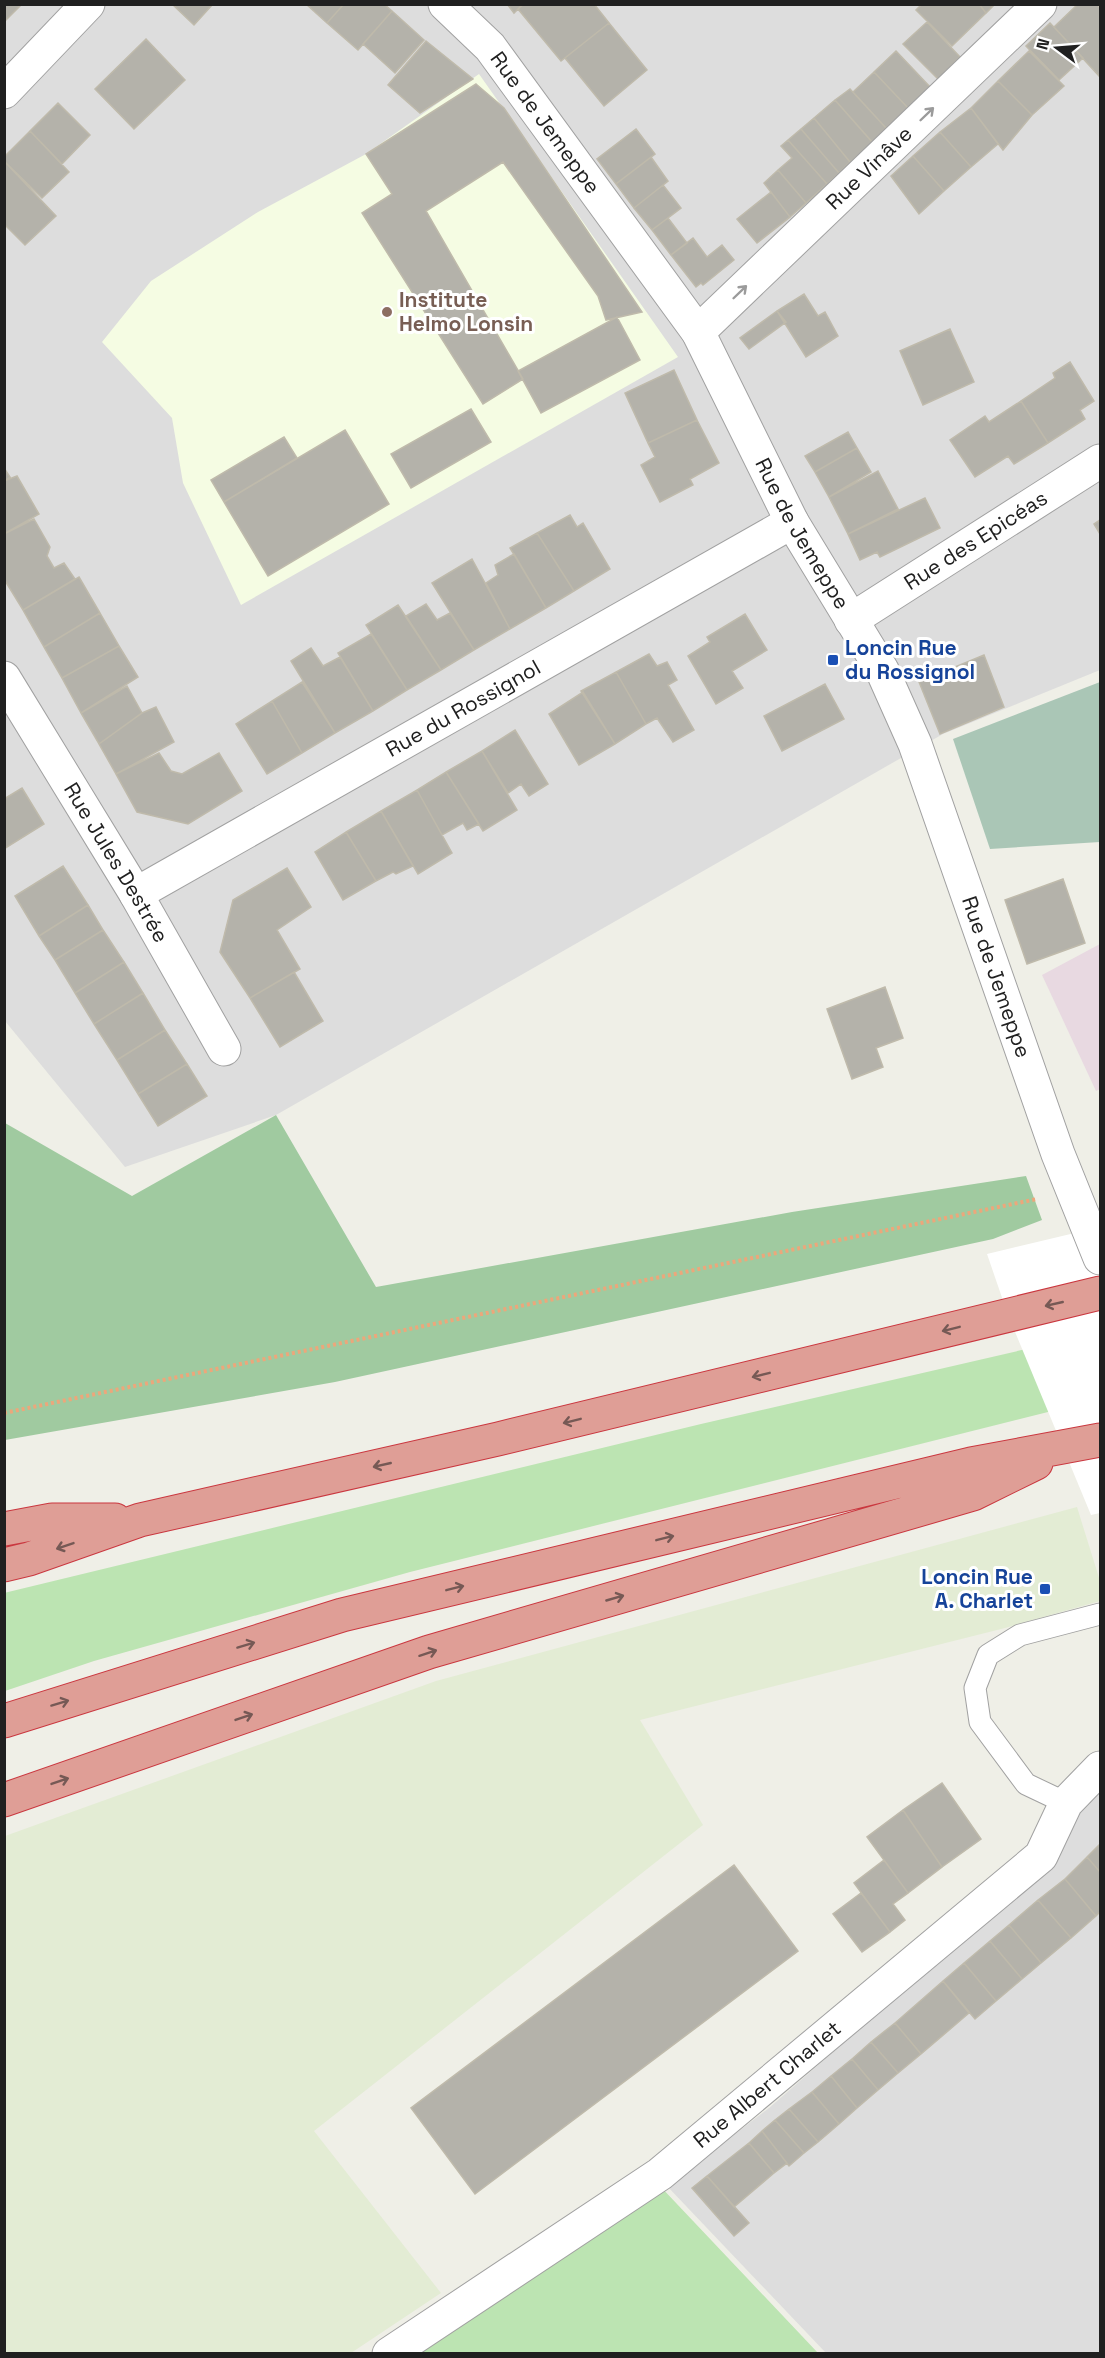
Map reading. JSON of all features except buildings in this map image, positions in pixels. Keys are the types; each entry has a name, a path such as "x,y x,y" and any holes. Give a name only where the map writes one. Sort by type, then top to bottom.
{"highway":[{"path":"4,1565 29,1559 140,1520 498,1439 1101,1293"},
{"path":"4,1721 342,1615 959,1466 1101,1440"},
{"path":"4,1800 429,1652 973,1494 1064,1448"},
{"path":"4,1529 52,1520 140,1520"}],"street":[{"path":"4,92 88,4"},
{"name":"Rue de Jemeppe","path":"445,4 490,46 698,332 792,522 882,670 915,744 1058,1154 1101,1258"},
{"name":"Rue Vinâve","path":"698,332 1040,4"},
{"name":"Rue des Epicéas","path":"851,620 1101,461"},
{"name":"Rue du Rossignol","path":"136,894 792,522"},
{"name":"Rue Jules Destrée","path":"4,678 136,894 224,1049"},
{"name":"Rue Albert Charlet","path":"389,2354 660,2174 1041,1856 1066,1803 1101,1768"}],"lane":[{"path":"1066,1803 1026,1784 980,1722 975,1688 988,1655 1020,1635 1101,1614"}],"path":[{"path":"4,1413 1073,1192"}],"shaded area":[{"path":"4,5 1100,5 1100,670 943,734 276,1115 125,1167 5,1021"},
{"name":"Institute Helmo Lonsin","path":"479,74 678,357 241,605 183,483 172,418 102,342 151,281 258,212 366,154"},
{"path":"1100,682 1100,842 990,849 953,739"},
{"path":"1100,944 1100,1089 1096,1091 1042,975"},
{"path":"1077,1507 1100,1581 1100,1601 1005,1628 640,1720 703,1825 314,2131 441,2293 351,2353 5,2353 5,1836 436,1681"},
{"path":"1100,1779 1100,2353 826,2353 667,2186 769,2108 1054,1859 1073,1809"}],"green space":[{"path":"276,1115 376,1287 792,1212 1026,1176 1042,1220 993,1239 335,1382 5,1440 5,1123 132,1196"},
{"path":"1100,1332 1100,1399 410,1572 94,1661 5,1691 4,1593 701,1424"},
{"path":"659,2185 818,2353 407,2354"}],"pier":[{"path":"1100,1227 1100,1513 1091,1515 1008,1315 987,1254"}],"place":[{"name":"Institute Helmo Lonsin","path":"387,312"},
{"name":"Loncin Rue du Rossignol","path":"833,660"},
{"name":"Loncin Rue A. Charlet","path":"1045,1589"}]}
